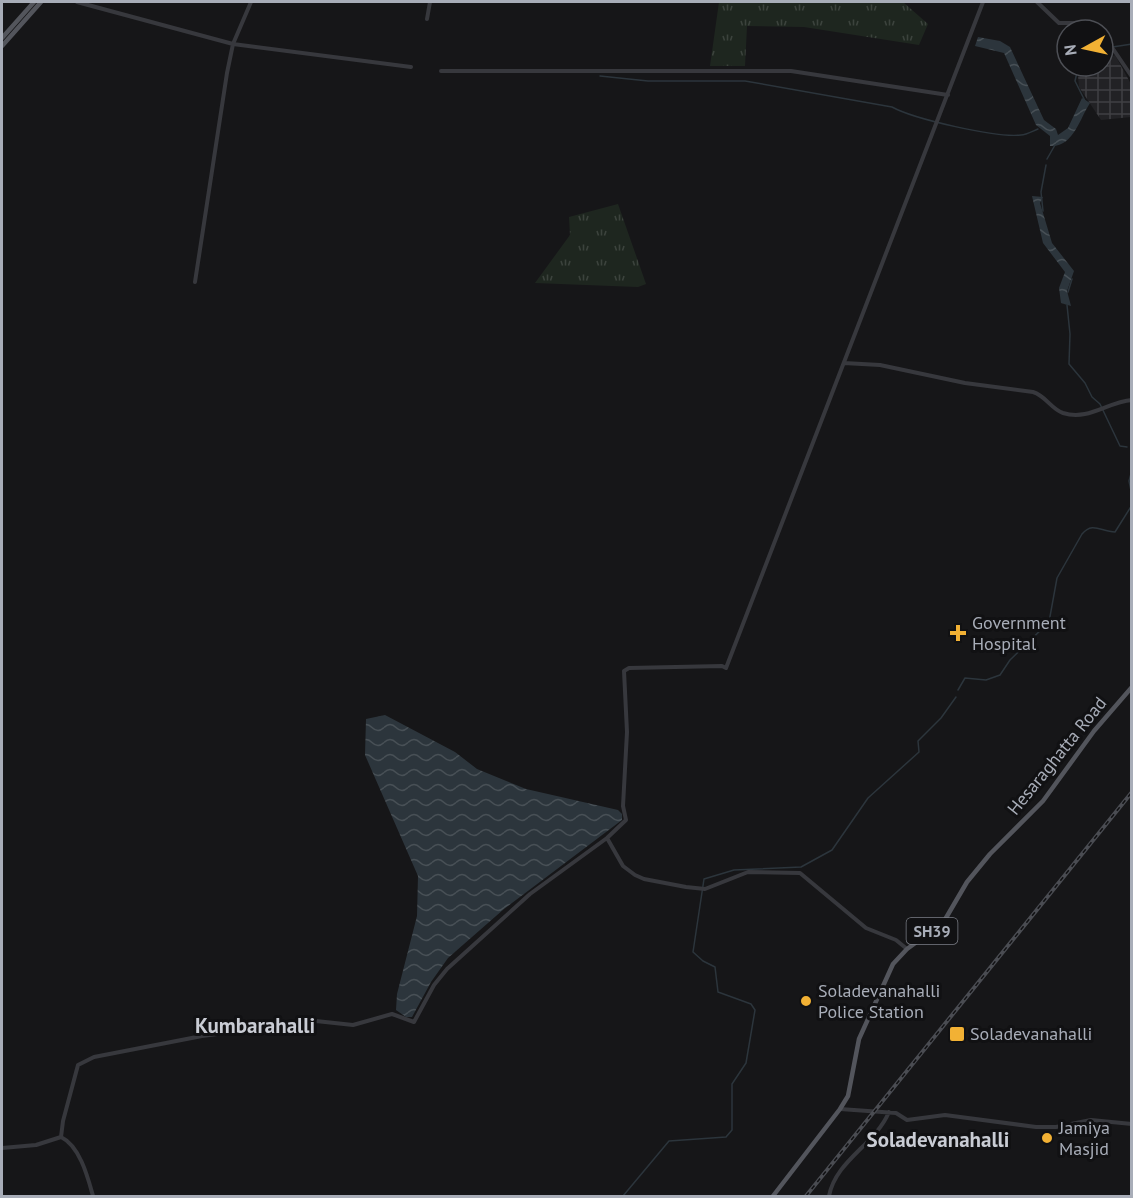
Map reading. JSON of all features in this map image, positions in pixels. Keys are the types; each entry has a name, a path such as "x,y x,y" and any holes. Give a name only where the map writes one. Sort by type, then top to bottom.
{"main road":[{"path":"2,38 34,2"},
{"path":"2,46 41,2"},
{"name":"Hesaraghatta Road","path":"774,1197 848,1096 859,1039 893,964 907,949 943,923 973,875 1042,801 1094,731 1131,687"}],"street":[{"path":"77,2 233,44 411,67"},
{"path":"195,282 233,44 251,2"},
{"path":"427,19 430,2"},
{"path":"61,1137 78,1065 94,1057 202,1036 316,1021 353,1025 392,1014 414,1022 434,985 447,969 530,894 607,838 626,820 623,806 627,732 624,671 628,668 726,668 984,2"},
{"path":"1037,2 1055,18"},
{"path":"1115,51 1131,76"},
{"path":"441,71 791,71 948,95"},
{"path":"844,363 880,364 964,383 1032,392 1042,395 1058,410 1074,415 1088,415 1102,408 1131,400"},
{"path":"607,838 623,866 644,879 701,889 748,872 800,873 866,928 896,940 907,949"},
{"path":"840,1109 889,1112 907,1120 945,1114 1036,1127 1056,1127 1091,1120 1131,1124"},
{"path":"829,1197 837,1174 878,1131 889,1112"},
{"path":"2,1148 27,1146 61,1137 71,1143 76,1152 93,1197"}],"shaded area":[{"path":"1115,55 1131,84 1131,117 1101,120 1079,87 1078,78 1115,78"}],"green space":[{"path":"719,2 903,2 928,24 919,45 804,27 747,26 745,66 710,66"},
{"path":"618,204 646,284 638,287 535,283 570,235 569,217"}],"water":[{"path":"978,37 1000,41 1010,47 1044,120 1056,129 1058,135 1068,128 1082,98 1090,103 1075,131 1065,142 1050,146 1050,136 1036,125 1004,53 975,46"},
{"path":"1032,196 1043,197 1040,203 1052,243 1074,271 1067,291 1071,306 1061,303 1059,288 1065,272 1043,243"},
{"path":"385,715 455,752 477,769 526,789 618,810 622,814 622,820 504,909 448,958 431,982 412,1017 406,1017 396,1010 397,994 417,916 418,876 365,755 366,719"}],"waterway":[{"path":"1115,47 1132,44"},
{"path":"600,76 648,81 745,81 892,107 955,127 993,134 1021,135 1038,129"},
{"path":"1076,78 1085,101"},
{"path":"1047,159 1055,145"},
{"path":"1043,211 1041,192 1046,165"},
{"path":"1068,292 1072,279"},
{"path":"1067,305 1070,334 1069,364 1085,383 1092,397 1100,404 1120,446 1127,447"},
{"path":"1132,470 1129,481 1132,495"},
{"path":"958,690 965,678 986,680 1000,675 1010,660 1049,622 1057,578 1082,534 1090,528 1115,532 1132,505"},
{"path":"623,1196 669,1141 726,1137 732,1130 732,1084 746,1063 755,1010 751,1004 718,992 715,967 703,961 693,952 704,879 734,870 801,867 832,850 868,798 919,752 918,741 941,718 956,697"}],"railway":[{"path":"806,1196 1132,792"}],"place":[{"name":"Government Hospital","path":"958,633"},
{"name":"Soladevanahalli Police Station","path":"806,1001"},
{"name":"Soladevanahalli","path":"957,1034"},
{"name":"Jamiya Masjid","path":"1047,1138"}],"district":[{"name":"Kumbarahalli","path":"255,1026"},
{"name":"Soladevanahalli","path":"938,1140"}]}
